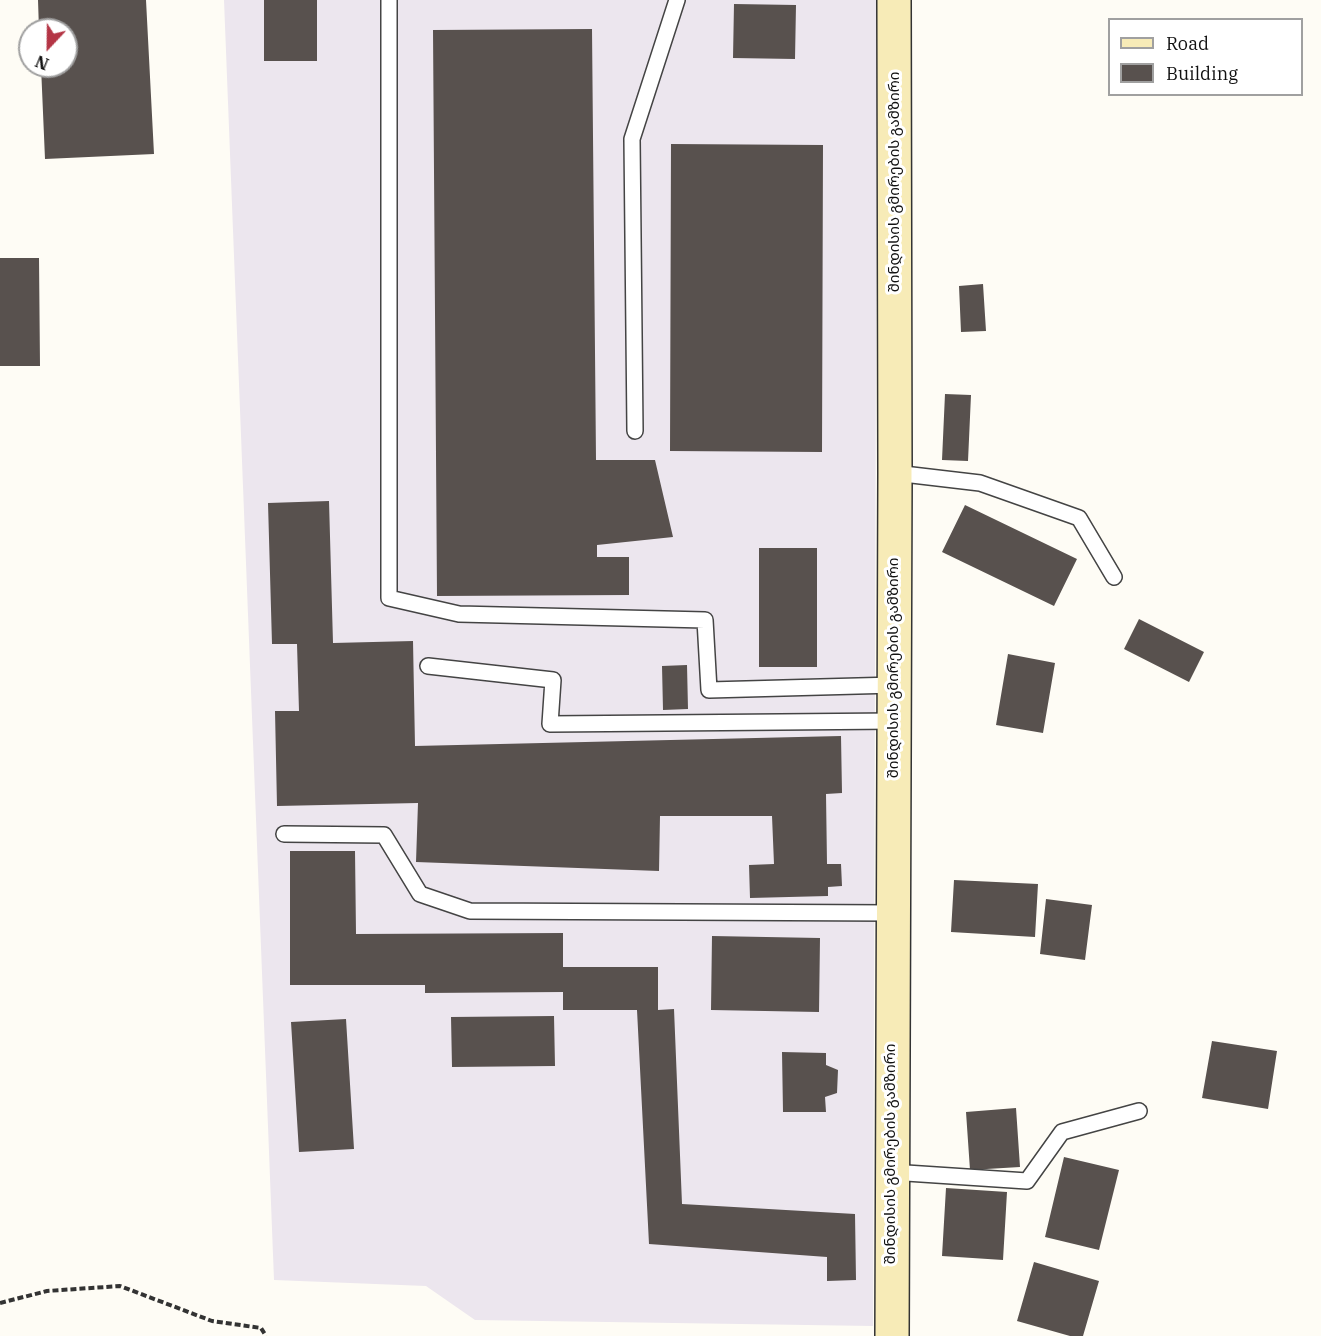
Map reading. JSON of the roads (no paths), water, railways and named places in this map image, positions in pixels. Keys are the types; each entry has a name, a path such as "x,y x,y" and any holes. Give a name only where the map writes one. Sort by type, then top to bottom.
{"main road":[{"name":"შინდისის გმირების გამზირი","path":"892,1336 892,913 895,721 894,0"}],"lane":[{"path":"389,0 389,597 459,614 705,620 709,690 895,685"},
{"path":"635,431 632,139 677,0"},
{"path":"895,473 980,483 1079,518 1114,577"},
{"path":"428,666 553,680 550,724 895,721"},
{"path":"284,834 384,835 420,894 470,911 892,913"},
{"path":"891,1172 1027,1181 1062,1132 1139,1111"}]}
